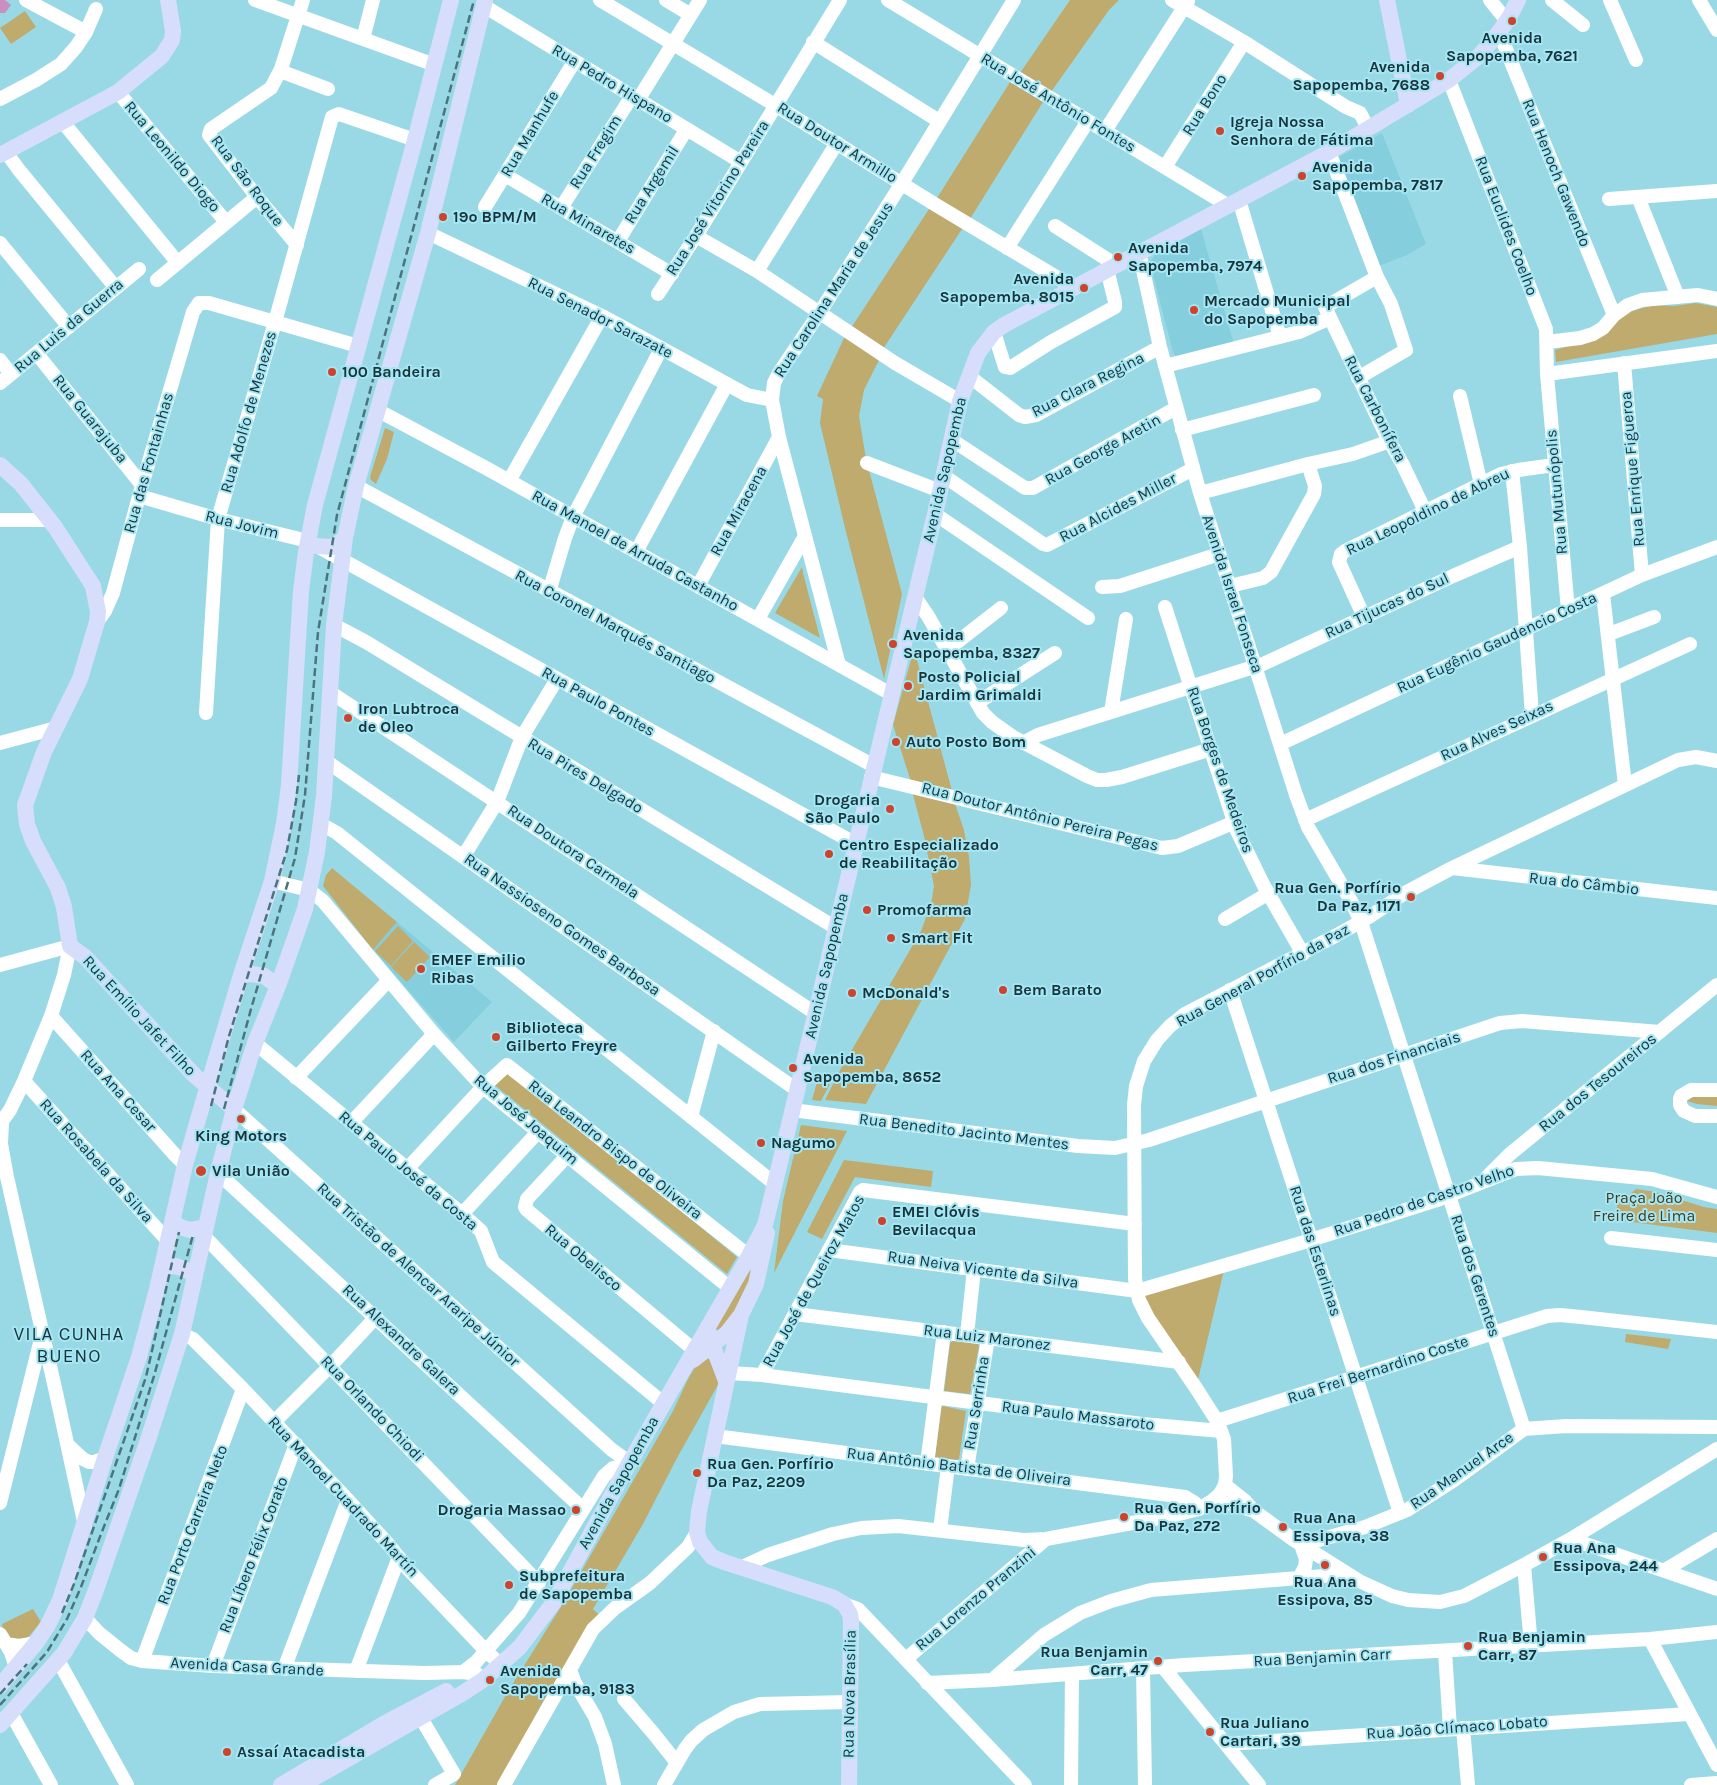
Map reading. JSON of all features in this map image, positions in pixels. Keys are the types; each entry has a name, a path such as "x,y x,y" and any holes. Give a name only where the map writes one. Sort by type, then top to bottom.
{"main road":[{"path":"3,154 118,92 162,56 172,40 173,30 168,0"},
{"path":"0,1686 36,1643 48,1625 60,1600 139,1357 207,1088 272,881 288,795 301,591 312,544 315,505 415,140 451,0"},
{"path":"1387,0 1408,104"},
{"name":"Avenida Sapopemba","path":"281,1785 384,1722 483,1680 520,1647 554,1602 618,1471 686,1366 765,1225 935,514 960,401 978,353 994,332 1004,325 1329,152 1449,80 1480,55 1503,26 1518,0"},
{"path":"5,1719 64,1653 85,1618 96,1590 148,1440 182,1334 234,1109 256,1043 294,943 309,890 321,824 334,625 345,538 356,486 428,233 485,3"},
{"path":"0,465 21,484 50,520 93,586 98,612 97,622 80,679 44,752 25,805 27,824 33,841 58,888 70,946"},
{"path":"312,544 332,547 345,538"},
{"name":"Rua Emílio Jafet Filho","path":"70,946 85,957 207,1088"},
{"path":"241,975 264,976 278,986"},
{"name":"Rua Tristão de Alencar Araripe Júnior","path":"207,1088 234,1109"},
{"path":"173,1221 180,1227 205,1232"},
{"name":"Avenida Sapopemba","path":"686,1366 727,1333 741,1315 756,1284 767,1234 765,1225"},
{"path":"746,1260 753,1268 756,1284"},
{"path":"162,1267 176,1266 189,1271 195,1277"},
{"path":"741,1315 699,1511 696,1543 712,1557 832,1597 844,1604"},
{"path":"713,1319 710,1328 712,1344 727,1377"},
{"name":"Rua Nova Brasília","path":"844,1604 850,1614 851,1621 849,1785"},
{"name":"Avenida Sapopemba","path":"302,1785 421,1718 470,1673 499,1667"},
{"path":"341,1763 382,1731 385,1728 384,1722"}],"street":[{"path":"26,0 86,32"},
{"path":"255,0 435,65"},
{"name":"Rua São Roque","path":"297,245 210,137 210,132 211,129 271,88 280,72 303,0"},
{"path":"363,39 373,0"},
{"name":"Rua Doutor Armillo","path":"600,0 1073,287"},
{"path":"666,0 691,15"},
{"name":"Rua Fregim","path":"561,208 673,44 700,0"},
{"name":"Rua José Vitorino Pereira","path":"658,294 696,236 840,0"},
{"name":"Rua José Antônio Fontes","path":"888,0 1105,132 1165,167 1234,203"},
{"name":"Rua Carolina Maria de Jesus","path":"839,665 779,437 772,400 774,383 902,183 1014,0"},
{"name":"Rua Henoch Gawendo","path":"1490,0 1503,26 1614,314"},
{"path":"1552,0 1583,25"},
{"path":"1610,0 1636,60"},
{"path":"1699,0 1717,30"},
{"path":"1105,132 1182,2 1346,107 1360,113 1368,128"},
{"name":"Rua Pedro Hispano","path":"485,3 574,62 741,162"},
{"path":"0,99 61,64 86,32 96,9"},
{"path":"813,42 940,121"},
{"name":"Rua Bono","path":"1165,167 1244,42"},
{"name":"Rua Manhufe","path":"486,206 574,62"},
{"path":"280,72 328,89"},
{"name":"Rua Euclides Coelho","path":"1449,80 1546,329 1547,374"},
{"name":"Rua Leonildo Diogo","path":"118,92 226,222"},
{"name":"Rua Adolfo de Menezes","path":"206,713 218,519 332,117 339,114 415,140"},
{"path":"62,121 178,263"},
{"path":"1007,248 1088,121"},
{"name":"Rua Argemil","path":"618,241 686,130"},
{"path":"757,271 837,143"},
{"path":"1329,152 1377,277 1391,304 1406,350 1358,378"},
{"path":"3,154 19,170 116,288"},
{"name":"Rua Minaretes","path":"505,175 672,274"},
{"path":"1609,199 1717,191"},
{"path":"157,280 257,197"},
{"path":"1638,197 1678,297"},
{"path":"1234,203 1280,337"},
{"path":"994,332 1004,364 1010,368 1051,342 1115,308 1112,267 1056,226"},
{"name":"Rua Senador Sarazate","path":"428,233 602,316 747,395 772,400"},
{"path":"696,236 757,271 895,363 960,401"},
{"path":"0,243 69,327"},
{"name":"Avenida Israel Fonseca","path":"1139,252 1160,347 1200,493 1305,820 1361,922"},
{"name":"Rua Luis da Guerra","path":"0,384 139,269"},
{"path":"1165,366 1299,332 1377,277"},
{"path":"1547,342 1580,338 1592,334 1603,328 1614,314 1628,305 1642,300 1698,295 1717,299"},
{"name":"Rua das Fontainhas","path":"97,622 105,611 113,593 193,312 198,303 209,303 275,322"},
{"name":"Rua Carbonífera","path":"1328,312 1358,378 1425,511"},
{"path":"509,481 602,316"},
{"path":"275,322 358,346"},
{"name":"Rua Clara Regina","path":"969,376 1019,415 1025,417 1036,415 1160,347"},
{"path":"549,592 573,517 661,349"},
{"path":"1547,374 1717,351"},
{"name":"Rua Guarajuba","path":"36,354 141,491"},
{"path":"0,360 12,374"},
{"name":"Rua Enrique Figueroa","path":"1624,363 1642,575"},
{"name":"Rua Mutunópolis","path":"1547,374 1568,610"},
{"path":"636,552 727,384"},
{"path":"1182,430 1314,395"},
{"path":"1460,396 1481,484"},
{"name":"Rua George Aretin","path":"952,440 1025,488 1034,488 1176,408"},
{"name":"Rua Manoel de Arruda Castanho","path":"377,410 509,481 892,694"},
{"name":"Rua Miracena","path":"698,586 779,437"},
{"path":"1200,493 1353,454 1390,441"},
{"path":"867,463 942,483"},
{"path":"1230,586 1263,578 1271,572 1314,494 1315,486 1308,464"},
{"name":"Rua Leopoldino de Abreu","path":"1364,617 1339,562 1341,554 1425,511 1512,471 1554,465"},
{"name":"Rua Alcides Miller","path":"942,483 1043,544 1046,544 1193,469"},
{"path":"1512,471 1520,547 1532,715"},
{"name":"Rua Coronel Marqués Santiago","path":"356,486 873,772"},
{"name":"Rua Jovim","path":"141,491 218,519 312,544 341,560"},
{"path":"935,514 1088,618"},
{"path":"0,520 50,520"},
{"path":"758,619 805,536"},
{"name":"Rua Tijucas do Sul","path":"1023,743 1038,735 1256,667 1520,547"},
{"name":"Rua Eugênio Gaudencio Costa","path":"1280,744 1642,575 1717,547"},
{"path":"1102,588 1120,586 1219,554"},
{"name":"Rua Paulo Pontes","path":"341,560 856,844"},
{"path":"1603,594 1625,785"},
{"path":"915,597 928,616 982,713 1023,743 1087,776 1096,780 1122,777 1212,749"},
{"name":"Rua Borges de Medeiros","path":"1165,607 1235,822 1249,856 1303,954"},
{"path":"947,650 1001,608"},
{"path":"1609,634 1654,617"},
{"path":"1111,712 1126,620"},
{"name":"Rua Pires Delgado","path":"334,625 366,642 836,928"},
{"name":"Rua Alves Seixas","path":"1305,820 1690,644"},
{"path":"977,703 1055,653"},
{"path":"463,856 497,802 522,737 557,679"},
{"name":"Rua Doutora Carmela","path":"330,692 815,1013"},
{"path":"0,743 56,728"},
{"name":"Rua General Porfírio da Paz","path":"1225,1485 1226,1465 1219,1426 1179,1362 1148,1318 1136,1291 1134,1105 1136,1086 1144,1061 1157,1040 1185,1014 1303,954 1451,868 1678,760 1696,757 1717,761"},
{"name":"Rua Nassioseno Gomes Barbosa","path":"326,761 797,1090"},
{"name":"Rua Doutor Antônio Pereira Pegas","path":"873,772 1162,848 1178,846 1235,822"},
{"path":"321,824 337,833 775,1184"},
{"name":"Rua do Câmbio","path":"1451,868 1717,898"},
{"name":"Rua José Joaquim","path":"272,881 309,890 323,901 434,1034 483,1087 730,1288"},
{"path":"1225,919 1269,894"},
{"name":"Rua dos Gerentes","path":"1361,922 1524,1429"},
{"path":"0,965 70,946 64,975 51,1016 24,1081 10,1110 1,1123 1,1144 6,1178 85,1526"},
{"path":"296,1078 389,980"},
{"name":"Rua dos Tesoureiros","path":"1481,1183 1510,1154 1717,985"},
{"name":"Rua das Esterlinas","path":"1230,990 1400,1513"},
{"name":"Rua Ana Cesar","path":"51,1016 186,1165"},
{"name":"Rua dos Financiais","path":"1135,1144 1500,1023 1512,1021 1545,1022 1660,1032"},
{"path":"691,1117 714,1031"},
{"path":"352,1123 434,1034"},
{"name":"Rua Paulo José da Costa","path":"256,1043 462,1214 480,1232 493,1262 663,1403"},
{"name":"Rua Leandro Bispo de Oliveira","path":"483,1087 505,1066 509,1066 746,1260"},
{"name":"Rua Rosabela da Silva","path":"24,1081 168,1240"},
{"path":"407,1169 483,1087"},
{"path":"1716,1089 1691,1090 1681,1096 1680,1105 1684,1111 1695,1116 1717,1116"},
{"name":"Rua Tristão de Alencar Araripe Júnior","path":"234,1109 612,1450 618,1471"},
{"name":"Rua Benedito Jacinto Mentes","path":"792,1110 1078,1146 1115,1148 1135,1144"},
{"path":"462,1214 538,1132"},
{"name":"Rua Obelisco","path":"568,1156 528,1198 525,1207 694,1350"},
{"name":"Rua Pedro de Castro Velho","path":"1136,1291 1449,1196 1510,1170 1538,1168 1652,1179 1717,1197"},
{"name":"Rua Alexandre Galera","path":"218,1173 583,1509"},
{"name":"Rua José de Queiroz Matos","path":"762,1375 860,1192 867,1189 1136,1224"},
{"name":"Rua Orlando Chiodi","path":"205,1232 330,1366 539,1583"},
{"path":"1611,1238 1717,1250"},
{"name":"Rua Neiva Vicente da Silva","path":"829,1250 1136,1291"},
{"path":"967,1335 974,1269"},
{"name":"Rua Luiz Maronez","path":"795,1314 1179,1362"},
{"name":"Rua Frei Bernardino Coste","path":"1219,1426 1356,1377 1547,1316 1560,1315 1717,1332"},
{"path":"274,1422 376,1317"},
{"path":"927,1464 944,1332"},
{"name":"Rua Manoel Cuadrado Martín","path":"182,1334 193,1339 296,1444 499,1667"},
{"path":"0,1503 42,1337"},
{"name":"Rua Serrinha","path":"967,1469 988,1338"},
{"name":"Rua Paulo Massaroto","path":"727,1377 762,1375 1142,1424 1219,1426"},
{"path":"30,1384 54,1384"},
{"name":"Rua Porto Carreira Neto","path":"142,1661 243,1389"},
{"name":"Rua Manuel Arce","path":"1301,1545 1365,1527 1400,1513 1431,1495 1524,1429 1566,1426 1710,1427"},
{"path":"742,1567 768,1555 833,1534 861,1528 898,1526 1024,1540 1046,1539 1175,1515 1199,1508 1220,1494 1225,1485 1254,1511 1301,1545 1348,1574 1392,1596 1414,1601 1448,1601 1464,1596 1571,1539 1716,1450 1710,1427"},
{"name":"Rua Antônio Batista de Oliveira","path":"715,1436 1185,1497 1199,1508"},
{"path":"66,1443 88,1462 105,1458"},
{"name":"Rua Líbero Félix Corato","path":"213,1666 296,1444"},
{"path":"940,1530 948,1466"},
{"path":"470,1673 486,1651 519,1613 583,1509 618,1471"},
{"path":"284,1669 348,1500"},
{"path":"1212,1501 1236,1505 1254,1511"},
{"name":"Rua Lorenzo Pranzini","path":"906,1659 1046,1539"},
{"path":"1571,1539 1665,1570 1717,1590"},
{"path":"1665,1570 1717,1539"},
{"path":"504,1785 593,1628 614,1608 650,1583 696,1543"},
{"path":"1299,1578 1305,1567 1306,1559 1301,1545"},
{"path":"356,1671 399,1557"},
{"path":"1524,1565 1531,1646"},
{"path":"992,1680 1044,1635 1073,1617 1096,1606 1151,1590 1348,1574"},
{"path":"844,1604 858,1608 870,1623 1025,1785"},
{"name":"Avenida Casa Grande","path":"85,1618 99,1633 120,1650 131,1658 142,1661 284,1669 470,1673"},
{"path":"851,1621 870,1623"},
{"name":"Rua Benjamin Carr","path":"928,1683 1072,1675 1163,1667 1650,1639 1717,1632"},
{"path":"1650,1639 1688,1714 1717,1765"},
{"path":"2,1640 18,1646 36,1643"},
{"path":"2,1640 11,1652 16,1668"},
{"path":"1445,1651 1468,1785"},
{"path":"58,1660 127,1785"},
{"path":"1163,1667 1259,1785"},
{"path":"1143,1669 1145,1785"},
{"path":"570,1670 575,1683 595,1717 605,1744 614,1785"},
{"path":"424,1673 446,1697"},
{"path":"1071,1785 1072,1675"},
{"path":"624,1699 676,1763"},
{"path":"664,1785 684,1749 703,1730 747,1707 760,1704 850,1702"},
{"name":"Rua João Clímaco Lobato","path":"1226,1744 1688,1714"},
{"path":"421,1718 454,1774 435,1785"},
{"path":"5,1719 51,1785"},
{"path":"1691,1785 1717,1783"}],"shaded area":[{"path":"0,0 5,0 11,5 5,13 0,13"},
{"path":"1382,133 1426,244 1407,255 1379,266 1339,157"},
{"name":"Mercado Municipal do Sapopemba","path":"1201,229 1234,344 1178,359 1173,352 1150,263 1154,256"},
{"name":"EMEF Emilio Ribas","path":"397,922 492,1002 454,1042 373,950"}],"green space":[{"path":"1070,0 1119,0 1109,10 1051,92 1020,73"},
{"path":"25,11 36,27 11,44 0,28"},
{"path":"1010,82 1043,102 970,219 937,198"},
{"path":"931,206 964,226 883,349 851,328"},
{"path":"1696,303 1717,307 1717,334 1556,362 1555,350 1572,345 1632,311 1654,305 1674,306"},
{"path":"845,336 879,360 864,390 859,416 866,459 902,594 884,679 820,423 823,399 817,396"},
{"path":"385,428 394,432 387,459 376,484 370,477"},
{"path":"802,567 803,573 820,638 775,613"},
{"path":"914,649 952,791 911,782 893,725"},
{"path":"912,791 954,801 964,830 969,857 971,885 965,919 866,1104 825,1100 839,1072 921,931 931,904 934,886 924,836"},
{"path":"332,868 397,922 373,950 323,886 326,875"},
{"path":"398,926 413,941 391,966 375,951"},
{"path":"414,942 430,957 407,982 391,967"},
{"path":"509,1070 737,1257 727,1274 492,1083"},
{"path":"817,1082 830,1084 821,1101 812,1100"},
{"path":"1717,1084 1717,1106 1687,1101 1686,1092"},
{"path":"801,1125 847,1131 774,1273 783,1201"},
{"path":"844,1160 933,1171 931,1187 855,1177 822,1239 807,1232"},
{"name":"Praça João Freire de Lima","path":"1636,1189 1656,1192 1704,1207 1717,1209 1717,1233 1616,1220 1618,1193 1629,1195"},
{"path":"1225,1266 1196,1388 1137,1291"},
{"path":"746,1270 751,1271 750,1288 723,1328 718,1330 714,1328"},
{"path":"1626,1334 1671,1339 1668,1349 1625,1342"},
{"path":"953,1341 978,1344 979,1346 970,1394 944,1391 950,1343"},
{"path":"706,1358 713,1360 719,1383 643,1524 593,1609 599,1615 586,1631 541,1705 500,1785 455,1785 507,1693 562,1605 673,1411 689,1377 699,1361"},
{"path":"941,1407 966,1411 959,1459 957,1460 935,1457"},
{"path":"33,1609 41,1622 24,1642 18,1643 4,1634 2,1624"}],"railway":[{"path":"224,1109 295,858 305,795 318,632 337,515 474,0"},
{"path":"211,1106 229,1036 287,850 299,775"},
{"path":"62,1613 74,1584 146,1377 179,1232"},
{"path":"0,1705 47,1652 67,1619 81,1587 119,1489 154,1376 193,1235"},
{"path":"0,1694 27,1664"}],"place":[{"name":"Avenida Sapopemba, 7621","path":"1512,21"},
{"name":"Avenida Sapopemba, 7688","path":"1440,76"},
{"name":"Igreja Nossa Senhora de Fátima","path":"1220,131"},
{"name":"Avenida Sapopemba, 7817","path":"1302,176"},
{"name":"19º BPM/M","path":"443,217"},
{"name":"Avenida Sapopemba, 7974","path":"1118,257"},
{"name":"Avenida Sapopemba, 8015","path":"1084,288"},
{"name":"Mercado Municipal do Sapopemba","path":"1194,310"},
{"name":"100 Bandeira","path":"332,372"},
{"name":"Avenida Sapopemba, 8327","path":"893,644"},
{"name":"Posto Policial Jardim Grimaldi","path":"908,686"},
{"name":"Iron Lubtroca de Oleo","path":"348,718"},
{"name":"Auto Posto Bom","path":"896,742"},
{"name":"Drogaria São Paulo","path":"890,809"},
{"name":"Centro Especializado de Reabilitação","path":"829,854"},
{"name":"Rua Gen. Porfírio Da Paz, 1171","path":"1411,897"},
{"name":"Promofarma","path":"867,910"},
{"name":"Smart Fit","path":"891,938"},
{"name":"EMEF Emilio Ribas","path":"421,969"},
{"name":"Bem Barato","path":"1003,990"},
{"name":"McDonald's","path":"852,993"},
{"name":"Biblioteca Gilberto Freyre","path":"496,1037"},
{"name":"Avenida Sapopemba, 8652","path":"793,1068"},
{"name":"King Motors","path":"241,1119"},
{"name":"Nagumo","path":"761,1143"},
{"name":"Vila União","path":"201,1171"},
{"name":"EMEI Clóvis Bevilacqua","path":"882,1221"},
{"name":"Rua Gen. Porfírio Da Paz, 2209","path":"697,1473"},
{"name":"Drogaria Massao","path":"576,1510"},
{"name":"Rua Gen. Porfírio Da Paz, 272","path":"1124,1517"},
{"name":"Rua Ana Essipova, 38","path":"1283,1527"},
{"name":"Rua Ana Essipova, 244","path":"1543,1557"},
{"name":"Rua Ana Essipova, 85","path":"1325,1565"},
{"name":"Subprefeitura de Sapopemba","path":"509,1585"},
{"name":"Rua Benjamin Carr, 87","path":"1468,1646"},
{"name":"Rua Benjamin Carr, 47","path":"1158,1661"},
{"name":"Avenida Sapopemba, 9183","path":"490,1680"},
{"name":"Rua Juliano Cartari, 39","path":"1210,1732"},
{"name":"Assaí Atacadista","path":"227,1752"}],"district":[{"name":"VILA CUNHA BUENO","path":"69,1346"}]}
